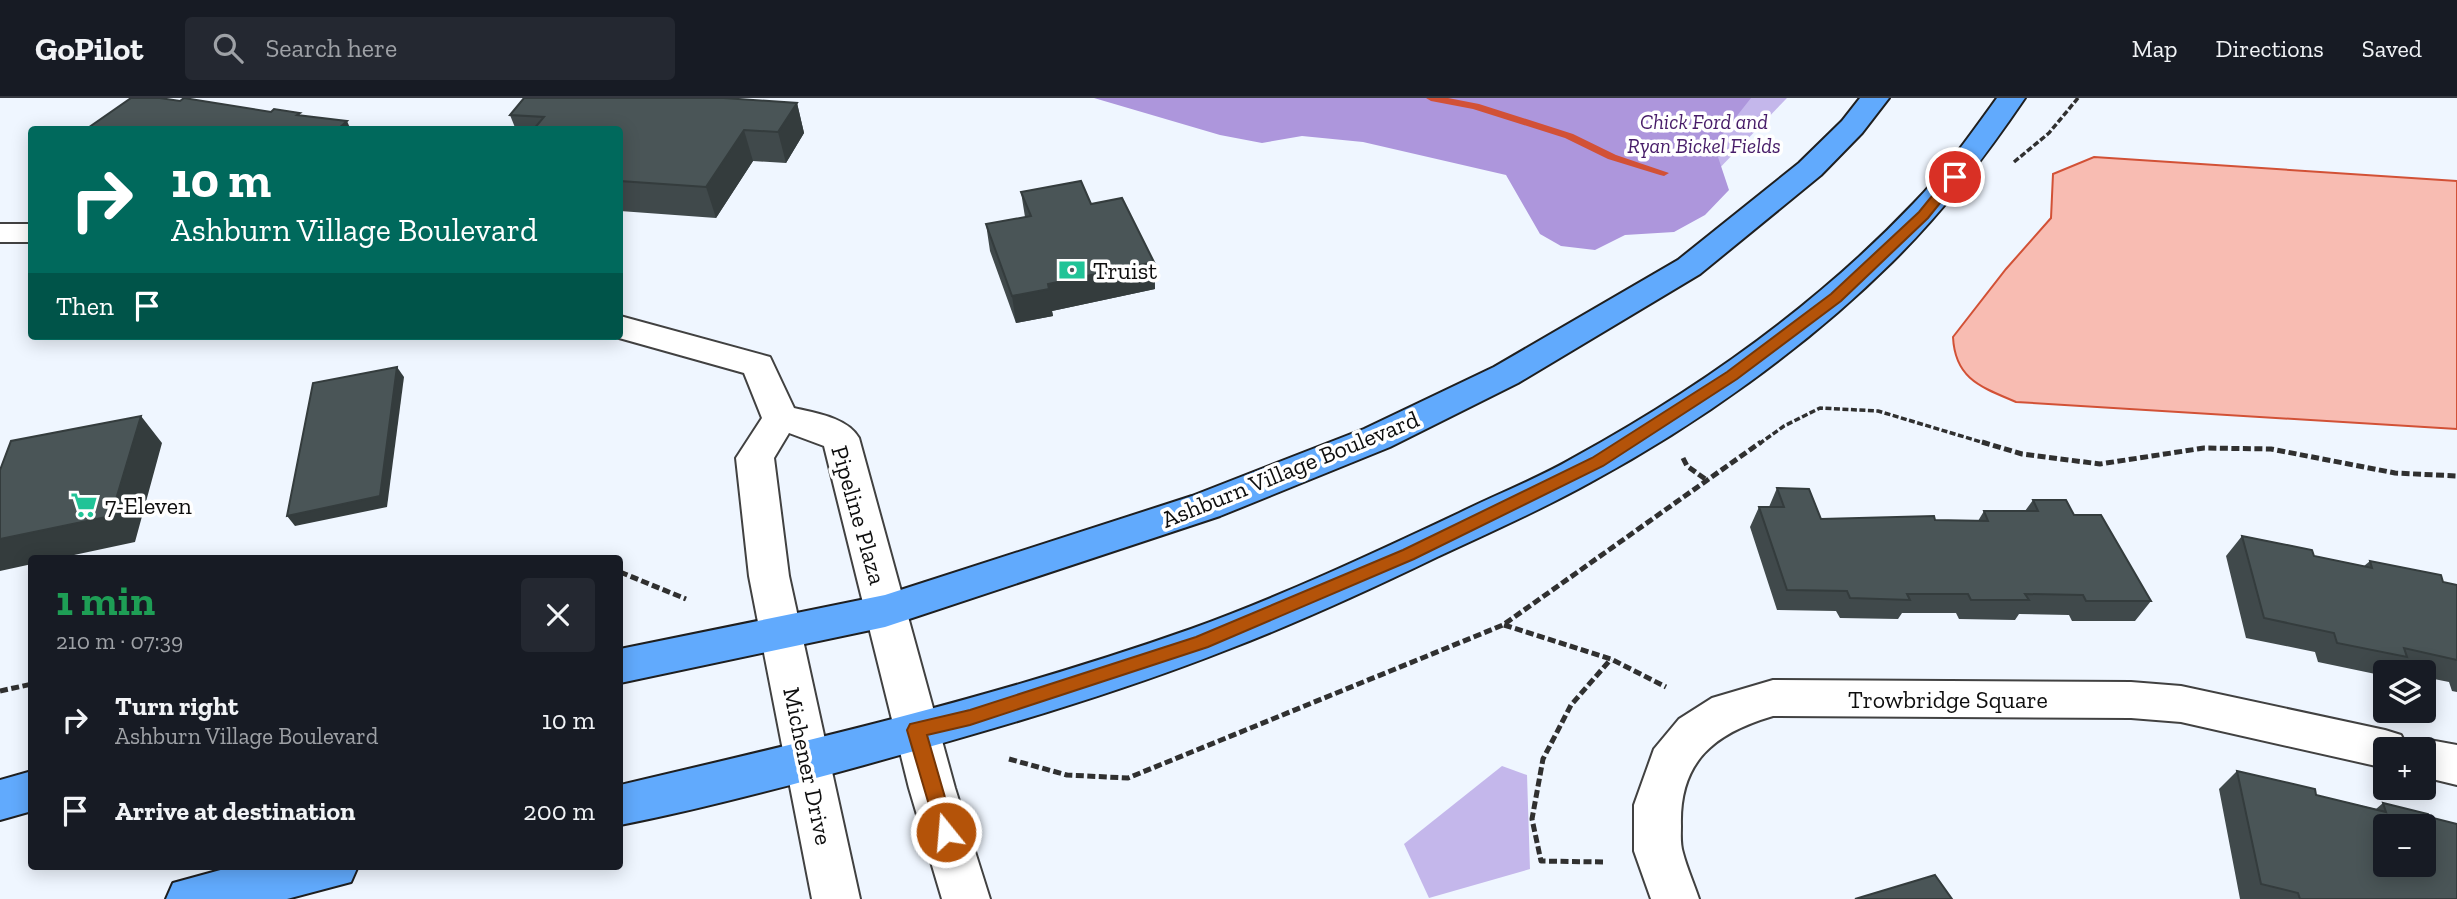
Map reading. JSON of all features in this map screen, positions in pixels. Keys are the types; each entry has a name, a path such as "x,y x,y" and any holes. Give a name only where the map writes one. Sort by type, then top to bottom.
{"main road":[{"name":"Ashburn Village Boulevard","path":"623,665 886,611 1206,506 1377,438 1506,375 1689,267 1810,169 1852,127 1875,98"},
{"path":"623,803 734,780 970,718 1202,642 1408,555 1597,462 1732,376 1836,298 1923,215 1986,138 2011,98"},
{"path":"0,800 28,792"},
{"path":"190,899 317,870"}],"street":[{"path":"0,233 28,233"},
{"path":"623,328 758,365 780,418 755,458 769,576 780,634"},
{"name":"Pipeline Plaza","path":"780,418 812,425 841,438 886,611"},
{"path":"886,611 966,899"},
{"name":"Michener Drive","path":"780,634 809,760 836,899"},
{"name":"Trowbridge Square","path":"1675,899 1658,851 1657,805 1670,763 1695,732 1728,711 1773,698 2131,700 2180,704 2373,746"},
{"path":"2436,761 2457,765"}],"path":[{"path":"1009,759 1050,773 1093,780 1128,778 1503,625 1784,426 1820,408 1878,411 2022,454 2064,461 2100,464 2204,448 2250,448 2271,449 2395,473 2457,475"},
{"path":"623,573 686,599"},
{"path":"1503,625 1611,659 1667,687"},
{"path":"1603,862 1541,861 1532,820 1543,759 1571,705 1611,659"},
{"path":"0,691 28,685"}],"green space":[{"path":"1094,98 1751,98 1714,145 1729,190 1705,215 1674,232 1625,235 1595,250 1561,246 1540,234 1506,175 1363,142 1302,136 1262,143 1220,135"},
{"name":"Chick Ford and Ryan Bickel Fields","path":"1502,98 1787,98 1713,175"},
{"path":"1502,766 1527,775 1530,869 1429,898 1404,844"}],"shaded area":[{"path":"2094,157 2457,181 2457,429 2016,402 1972,380 1959,363 1953,337 2006,269 2051,218 2053,174"}],"building":[{"path":"131,98 180,101 184,98 347,121 341,126 91,126"},
{"path":"524,98 724,98 797,103 778,132 744,130 706,187 623,181 623,126 536,126 544,117 510,115"},
{"name":"Truist","path":"1081,181 1091,204 1122,198 1154,262 1048,284 1049,289 1012,296 986,224 1031,216 1021,192"},
{"path":"397,367 380,496 287,516 313,383"},
{"path":"141,416 111,516 0,539 0,470 11,441"},
{"path":"1777,488 1809,489 1821,519 1934,516 1935,520 1988,521 1984,511 2038,511 2033,500 2066,500 2074,515 2101,515 2151,601 2086,601 2083,595 2025,594 2029,600 1971,600 1968,594 1907,594 1910,600 1850,598 1847,591 1787,590 1759,507 1784,507"},
{"path":"2242,536 2312,550 2314,556 2372,568 2370,561 2441,575 2443,582 2457,585 2457,660 2404,648 2407,657 2337,643 2334,633 2264,618"},
{"path":"2237,771 2315,789 2316,795 2386,812 2383,803 2428,814 2373,814 2373,877 2436,877 2436,819 2457,824 2457,899 2300,899 2298,893 2261,884"},
{"path":"1935,875 1952,899 1855,899"}],"waterway":[{"path":"1431,98 1475,106 1569,136 1612,157 1664,173"}],"place":[{"name":"Truist","path":"1072,270"},
{"name":"7-Eleven","path":"84,505"}],"route":[{"path":"946,832 917,730 970,718 1202,642 1408,555 1597,462 1732,376 1836,298 1923,215 1955,177"}]}
